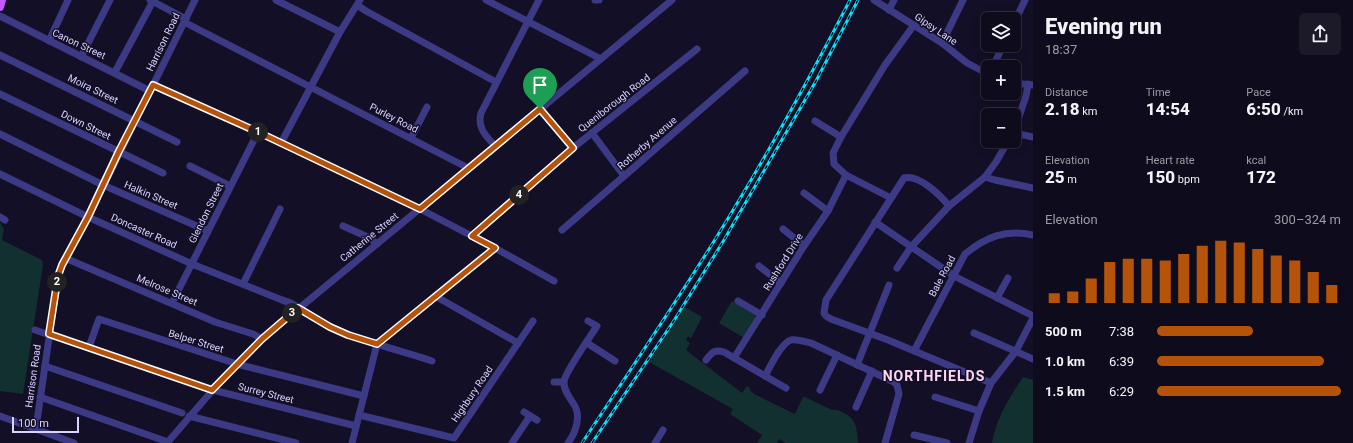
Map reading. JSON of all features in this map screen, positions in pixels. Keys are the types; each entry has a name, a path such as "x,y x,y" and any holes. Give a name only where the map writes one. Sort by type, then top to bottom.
{"main road":[{"path":"0,7 2,0"}],"street":[{"path":"49,41 68,0"},
{"path":"81,56 110,0"},
{"name":"Harrison Road","path":"36,428 58,276 65,258 88,217 102,185 195,0"},
{"path":"276,0 340,32"},
{"path":"486,0 600,59"},
{"path":"494,146 480,128 479,118 539,0"},
{"name":"Catherine Street","path":"167,443 186,414 262,339 288,316 420,209 494,146 672,0"},
{"name":"Gipsy Lane","path":"874,0 942,43 967,63 981,70"},
{"path":"889,10 894,0"},
{"path":"942,43 962,0"},
{"path":"1019,12 1025,0"},
{"path":"115,72 152,1"},
{"name":"Purley Road","path":"152,1 185,21 468,168"},
{"path":"281,143 340,32 358,3 366,11 496,82"},
{"name":"Canon Street","path":"0,16 115,72 258,132 420,209 554,281"},
{"path":"891,198 846,175 834,164 833,153 841,137 885,65 914,26"},
{"name":"Queniborough Road","path":"472,236 573,148 697,49"},
{"name":"Moira Street","path":"0,55 177,142"},
{"name":"Rotherby Avenue","path":"562,230 744,71"},
{"path":"1021,111 1030,85"},
{"name":"Down Street","path":"0,94 164,173"},
{"path":"411,138 427,107"},
{"path":"540,109 573,148"},
{"path":"815,121 841,137"},
{"name":"Glendon Street","path":"172,303 258,132"},
{"path":"592,133 624,176"},
{"name":"Halkin Street","path":"0,134 102,185 208,231"},
{"path":"1021,134 1033,137"},
{"path":"897,268 911,247 949,206 985,176 996,162 1004,148"},
{"path":"190,166 230,186"},
{"name":"Doncaster Road","path":"0,174 88,217 192,264 282,300 291,302 298,308 330,327 348,335 432,361"},
{"name":"Rushford Drive","path":"734,358 804,246 828,211 846,175"},
{"path":"985,176 995,180 1033,188"},
{"path":"949,206 942,198 919,180 908,177 904,178 825,304 824,313 826,316 991,383"},
{"path":"804,193 828,211"},
{"path":"243,284 280,208"},
{"path":"875,222 954,276 1033,317 1016,350 991,383 979,411 969,443"},
{"path":"343,226 370,238 377,244"},
{"path":"783,229 804,246"},
{"name":"Bale Road","path":"914,351 965,254 978,244 993,236 1010,233 1033,235"},
{"path":"352,443 377,344 495,248"},
{"name":"Melrose Street","path":"65,258 215,322 253,334 262,339"},
{"path":"759,266 781,283"},
{"path":"997,298 1008,278"},
{"path":"858,365 889,285"},
{"path":"435,296 518,343"},
{"path":"282,300 289,307 290,311 288,316"},
{"path":"738,300 762,315"},
{"name":"Belper Street","path":"89,347 99,319 237,364 364,396"},
{"name":"Highbury Road","path":"359,415 454,438 534,321"},
{"path":"568,443 577,426 578,414 575,406 567,394 564,382 565,376 597,326 588,321"},
{"name":"Surrey Street","path":"35,330 89,347 212,390 356,426"},
{"path":"974,333 1016,350 1033,359"},
{"path":"765,376 783,346 791,340 800,340 811,343 894,382 897,385 899,394 884,443"},
{"path":"587,343 615,361"},
{"path":"706,360 712,352 717,350 786,388"},
{"path":"820,390 837,355"},
{"path":"45,366 186,414 296,443"},
{"path":"856,408 872,371"},
{"path":"554,382 564,382"},
{"path":"40,397 167,443"},
{"path":"935,397 979,411"},
{"path":"512,443 527,414 537,420"},
{"path":"0,416 74,443"},
{"path":"655,443 663,430"},
{"path":"914,435 947,443"}],"green space":[{"path":"0,222 4,229 2,240 42,260 43,265 23,394 0,391"},
{"path":"732,301 755,315 756,321 746,339 719,323"},
{"path":"685,307 702,317 691,338 688,336 686,340 690,343 686,350 742,393 747,386 754,394 795,414 803,397 805,397 832,410 837,410 848,415 852,418 856,425 858,443 786,443 779,439 777,443 757,443 762,435 730,414 733,409 649,362"},
{"path":"1023,377 1033,380 1033,443 992,443 1000,416"}],"railway":[{"path":"582,443 683,290 734,209 818,61 850,0"},
{"path":"592,443 675,319 724,240 816,81 858,0"}],"district":[{"name":"NORTHFIELDS","path":"934,376"}],"route":[{"path":"153,85 258,132 420,209 540,109 573,148 472,236 495,248 451,282 377,344 348,335 330,327 298,308 262,339 212,390 205,386 49,334 58,276 62,265 88,217 119,151 153,85"}]}
